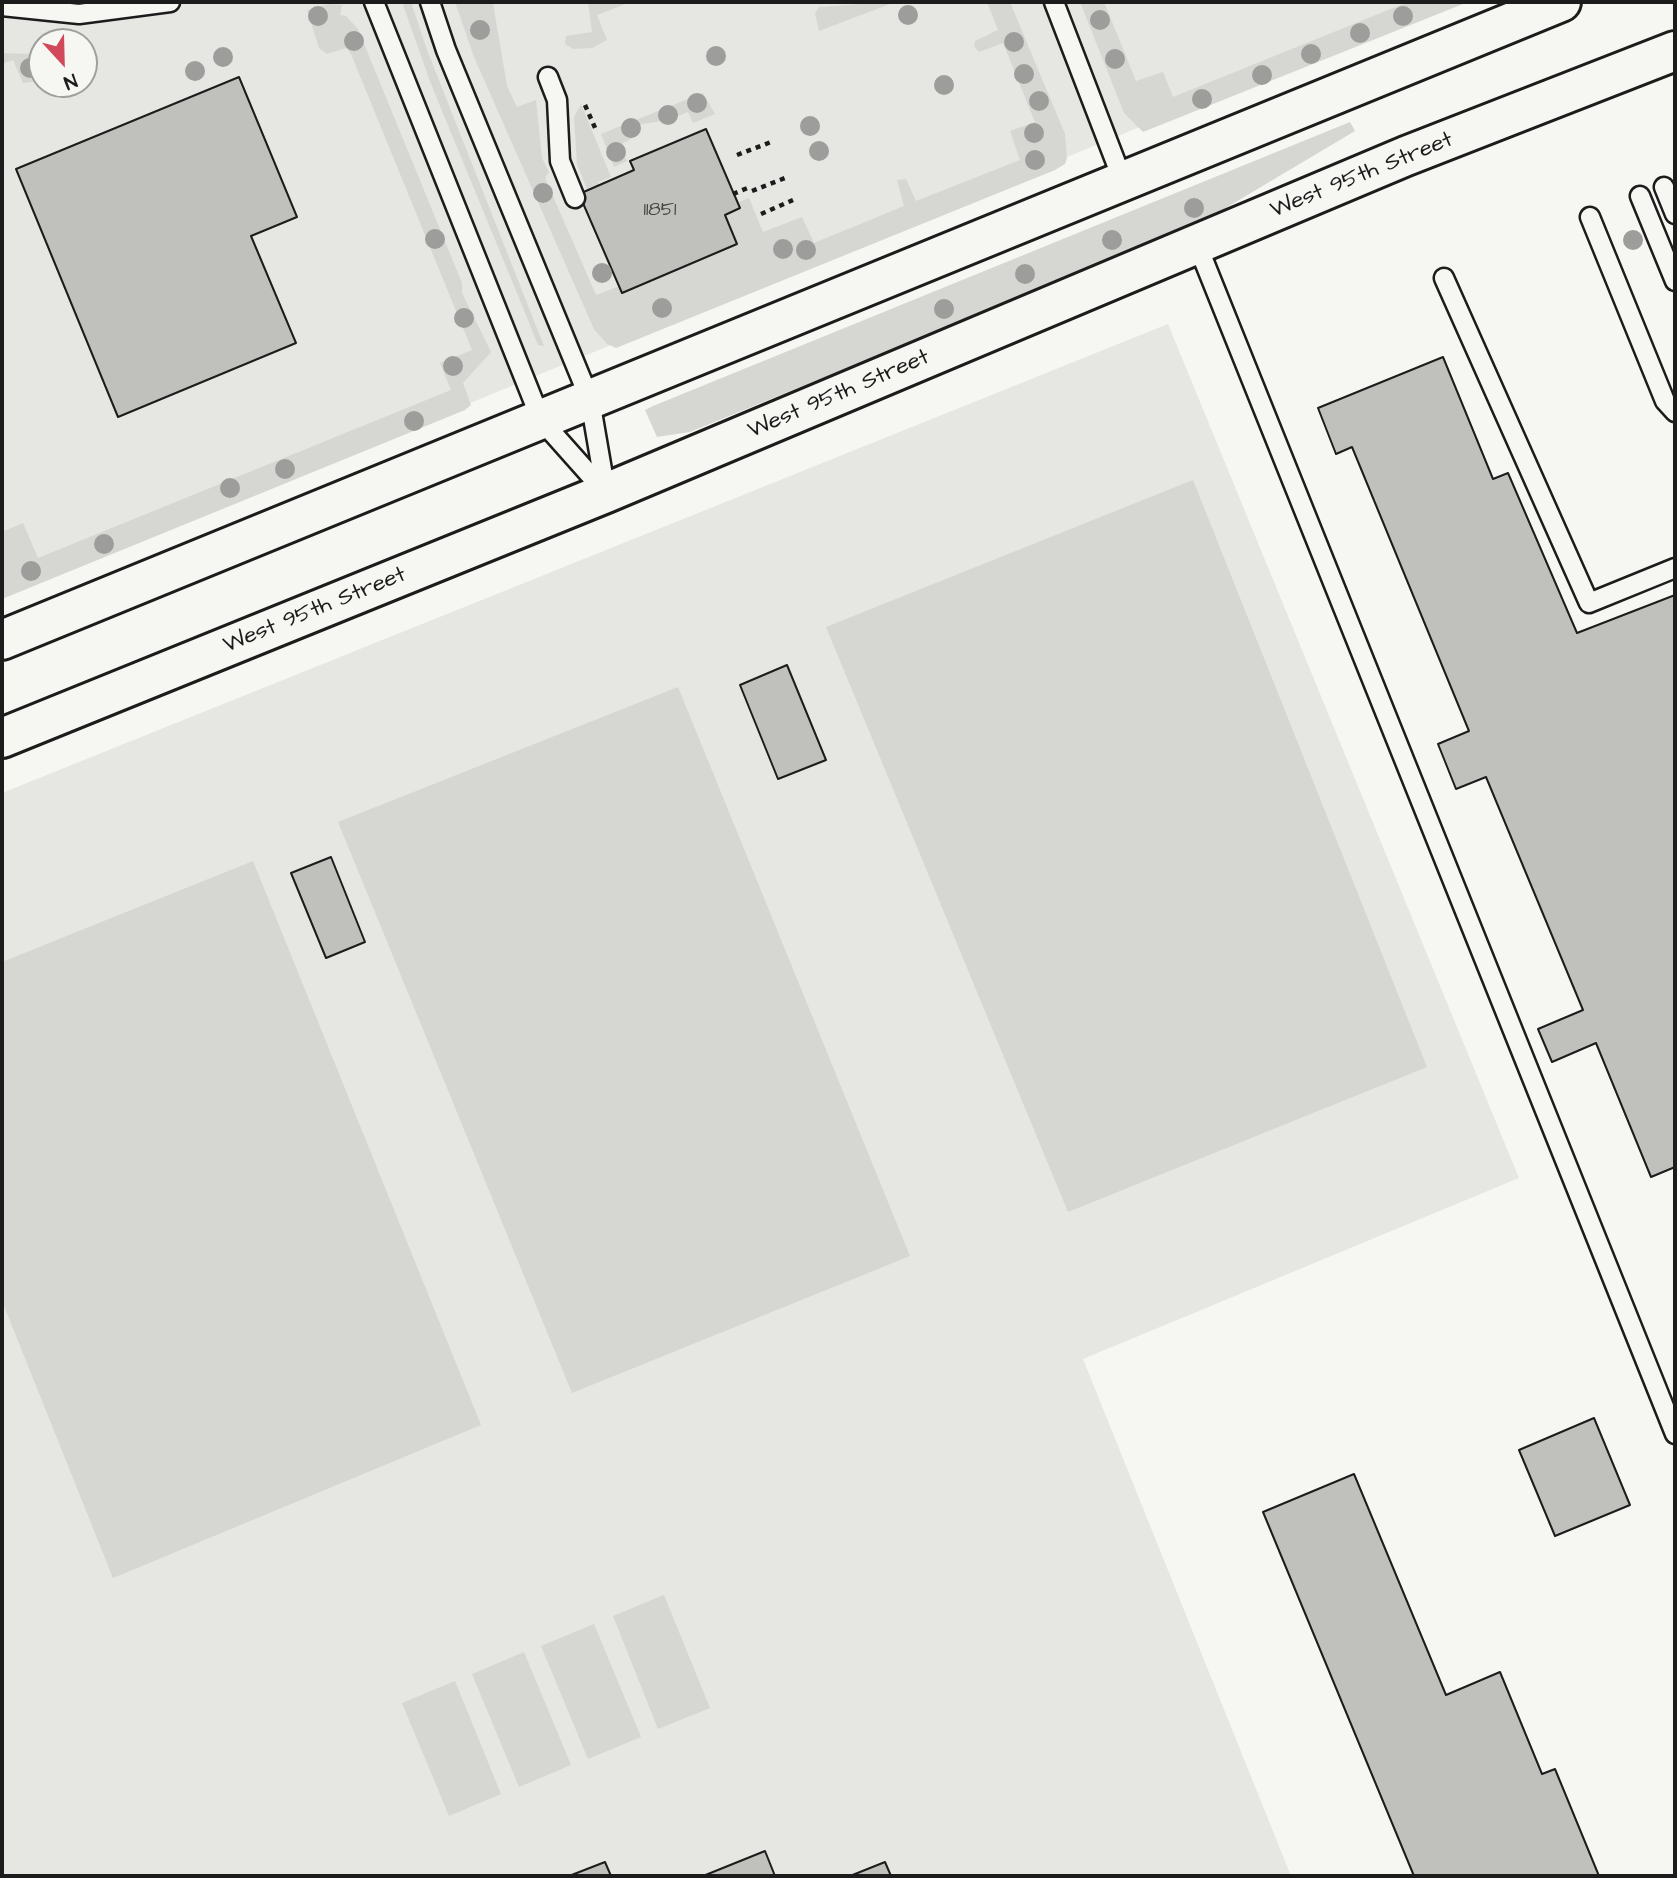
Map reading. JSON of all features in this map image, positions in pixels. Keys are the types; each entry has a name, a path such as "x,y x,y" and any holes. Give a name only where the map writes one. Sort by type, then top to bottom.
{"main road":[{"path":"2,640 1561,2"},
{"name":"West 95th Street","path":"2,738 606,493 1406,156 1675,51"}],"lane":[{"path":"2,6 79,13 170,2"},
{"path":"374,2 541,420 606,493"},
{"path":"429,2 446,50 590,400 606,493"},
{"path":"1054,2 1123,181"},
{"path":"548,77 557,100 560,161 575,198"},
{"path":"1664,187 1675,214"},
{"path":"1640,196 1675,281"},
{"path":"1590,217 1665,401 1675,412"},
{"path":"1197,244 1675,1434"},
{"path":"1444,278 1589,603 1675,568"}],"path":[{"path":"583,101 596,130"},
{"path":"737,156 771,142"},
{"path":"733,194 785,178"},
{"path":"761,214 793,200"}],"shaded area":[{"path":"2,2 1443,2 2,596"},
{"path":"402,2 411,2 427,50 544,346 538,345 431,84"},
{"path":"455,2 498,2 493,3 507,86 517,107 536,100 542,158 549,172 545,178 596,295 620,286 641,284 737,245 725,215 741,208 739,202 749,198 763,232 802,217 814,243 904,206 897,180 906,179 916,201 1020,160 1010,131 1035,122 1003,43 979,52 974,46 975,41 998,30 987,2 1010,2 1065,134 1067,158 1065,164 1055,170 616,348 607,344 594,329 474,57"},
{"path":"588,2 631,2 597,15 607,40 592,48 573,49 565,44 566,36 592,32"},
{"path":"890,2 819,31 815,13 819,7"},
{"path":"1080,2 1104,2 1136,81 1163,72 1173,97 1408,2 1468,2 1143,132 1124,113"},
{"path":"329,4 342,5 340,15 346,16 358,29 462,283 462,293 491,352 463,383 471,405 465,410 2,599 2,532 23,523 38,558 451,390 440,363 472,350 351,54 346,48 327,54 319,48 307,10"},
{"path":"2,53 28,54 28,82 23,83 13,60 2,64"},
{"path":"703,93 715,114 693,123 688,112 668,120 636,125 638,135 620,145 627,161 614,167 601,134"},
{"path":"581,104 611,177 598,182 600,190 589,194 577,164 574,117"},
{"path":"1350,122 1355,131 1197,225 690,432 657,437 645,410 653,406"},
{"path":"1168,324 1519,1178 1083,1359 1291,1876 2,1876 2,793"},
{"path":"1193,480 1427,1067 1068,1212 826,627"},
{"path":"678,687 910,1256 572,1393 338,822"},
{"path":"253,861 481,1425 113,1578 2,1301 2,962"},
{"path":"664,1595 710,1708 658,1729 613,1616"},
{"path":"594,1624 641,1737 588,1759 541,1646"},
{"path":"524,1652 571,1765 519,1787 472,1674"},
{"path":"455,1681 501,1794 449,1816 402,1703"}],"building":[{"path":"239,77 297,217 251,236 296,343 118,417 16,169"},
{"path":"706,129 740,208 725,215 737,244 622,293 579,194 634,170 630,161"},
{"path":"1443,357 1493,479 1508,473 1577,633 1675,595 1675,1167 1651,1177 1596,1043 1552,1062 1538,1029 1583,1010 1486,777 1456,789 1438,744 1469,731 1352,447 1336,454 1318,408"},
{"path":"787,665 826,760 778,779 740,685"},
{"path":"331,857 365,942 326,958 291,873"},
{"path":"1594,1418 1630,1505 1555,1536 1519,1450"},
{"path":"1354,1474 1446,1695 1500,1672 1542,1774 1555,1769 1599,1876 1414,1876 1263,1512"},
{"path":"765,1851 775,1876 703,1876"},
{"path":"605,1862 611,1876 569,1876"},
{"path":"885,1862 891,1876 850,1876"}]}
